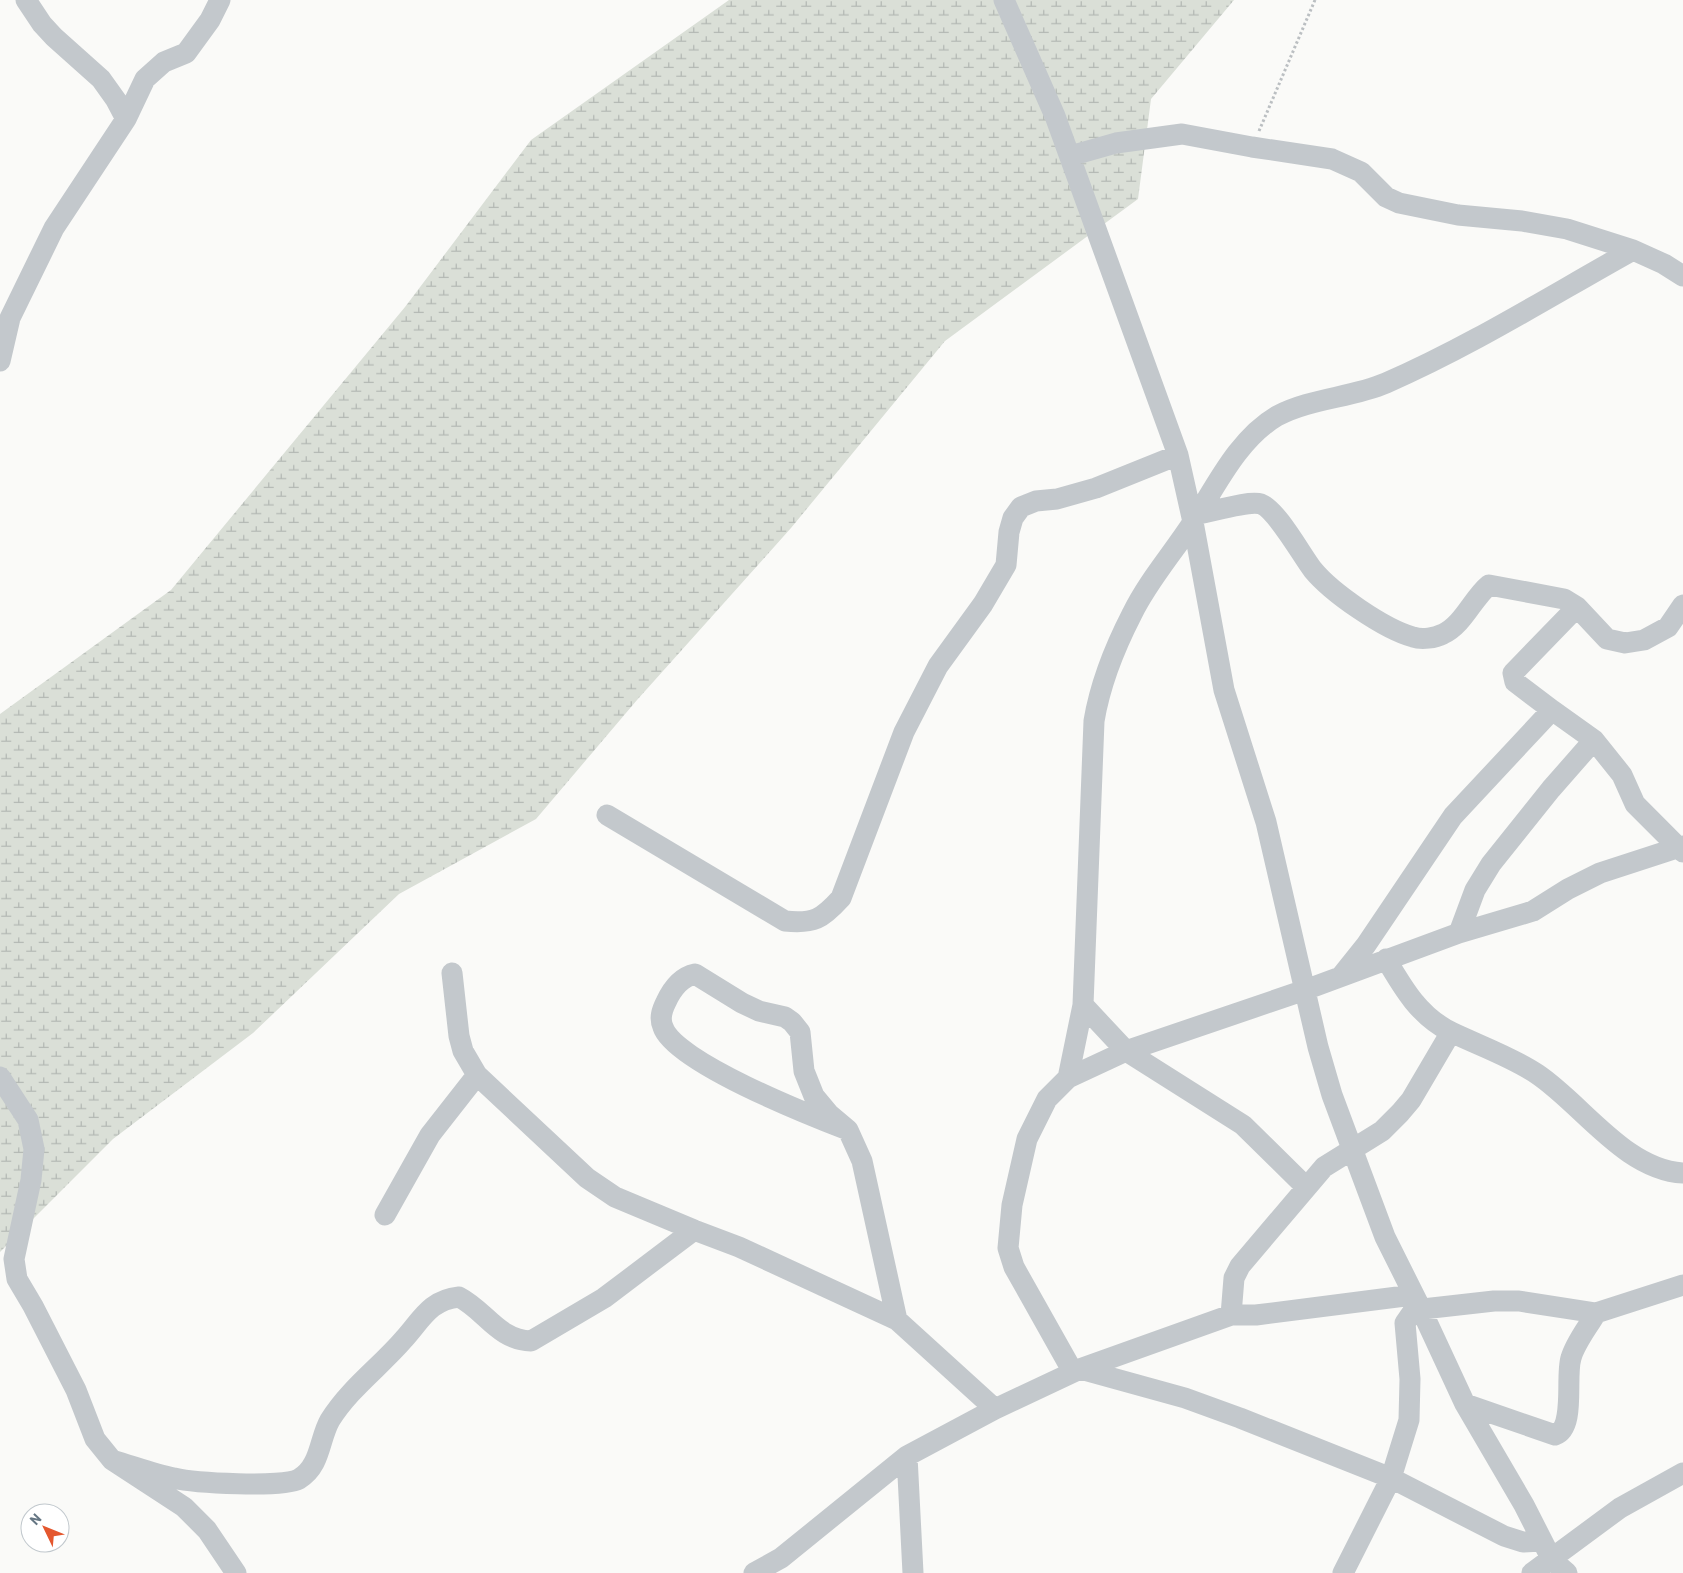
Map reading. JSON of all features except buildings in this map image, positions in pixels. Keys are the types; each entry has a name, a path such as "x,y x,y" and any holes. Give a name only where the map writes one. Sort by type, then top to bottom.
{"street":[{"path":"26,0 48,31 101,79 116,100 126,119"},
{"path":"0,361 10,318 54,228 126,119 145,78 164,62 178,58 189,49 210,20 220,0"},
{"path":"1004,0 1055,116 1178,454 1196,518 1224,690 1266,822 1332,1096 1385,1237 1465,1404 1542,1541 1559,1566"},
{"path":"1070,156 1116,143 1182,134 1252,148 1332,158 1361,172 1386,197 1399,203 1458,216 1522,221 1567,229 1633,250 1664,264 1683,276"},
{"path":"1068,1078 1083,1005 1094,721 1099,696 1132,613 1196,518 1225,468 1238,452 1276,417 1310,403 1384,384 1437,358 1633,250"},
{"path":"607,815 785,921 806,923 825,915 841,898 904,732 938,666 983,604 1006,565 1009,532 1013,518 1021,507 1036,501 1057,499 1096,488 1178,454"},
{"path":"1196,518 1251,504 1260,504 1266,507 1290,535 1314,571 1348,602 1414,637 1433,638 1445,634 1465,614 1478,594 1489,585 1564,599 1577,607 1607,639 1625,643 1644,640 1668,627 1683,605"},
{"path":"1542,1541 1523,1542 1504,1536 1391,1478 1185,1398 1076,1371 1014,1267 1008,1248 1012,1204 1027,1139 1047,1099 1068,1078 1126,1051 1305,990 1459,933 1533,910 1600,873 1682,849 1635,804 1622,775 1594,740 1515,682 1513,674 1577,607"},
{"path":"1341,976 1371,937 1453,816 1552,710"},
{"path":"1459,933 1475,890 1491,864 1551,788 1594,740"},
{"path":"1386,959 1416,1007 1435,1022 1451,1032 1536,1073 1575,1104 1618,1146 1648,1163 1683,1173"},
{"path":"452,973 459,1036 463,1051 477,1075 587,1178 615,1197 739,1247 897,1320 995,1409"},
{"path":"848,1130 754,1092 697,1058 670,1039 663,1028 661,1016 667,1000 680,981 687,976 695,974 742,1003 759,1011 785,1017 800,1032 804,1071 814,1096 848,1130 862,1160 897,1320"},
{"path":"1083,1005 1126,1051 1243,1125 1306,1187"},
{"path":"1231,1315 1234,1278 1240,1266 1324,1167 1382,1131 1400,1113 1411,1100 1451,1032"},
{"path":"385,1215 430,1135 477,1075"},
{"path":"0,1078 28,1120 34,1149 31,1180 14,1259 17,1278 76,1390 95,1439 112,1460 184,1507 207,1530 236,1573"},
{"path":"112,1460 175,1478 207,1482 278,1483 298,1480 309,1470 320,1450 329,1422 349,1393 390,1355 436,1303 459,1297 471,1303 503,1333 517,1341 531,1341 604,1298 694,1230"},
{"path":"754,1573 781,1558 907,1456 995,1409 1076,1371 1231,1315 1256,1315 1417,1301 1519,1301 1596,1313 1683,1285"},
{"path":"1343,1573 1391,1478 1409,1420 1410,1379 1405,1322 1414,1310 1417,1301"},
{"path":"1465,1404 1556,1435 1561,1433 1567,1423 1568,1366 1572,1355 1596,1313"},
{"path":"907,1456 913,1573"},
{"path":"1532,1573 1559,1566 1620,1508 1683,1473"}],"path":[{"path":"1252,148 1315,0"}],"green space":[{"path":"729,0 1234,0 1151,99 1138,199 945,341 791,528 637,700 536,819 399,894 253,1033 113,1139 0,1252 0,714 171,590 405,307 531,140"}]}
